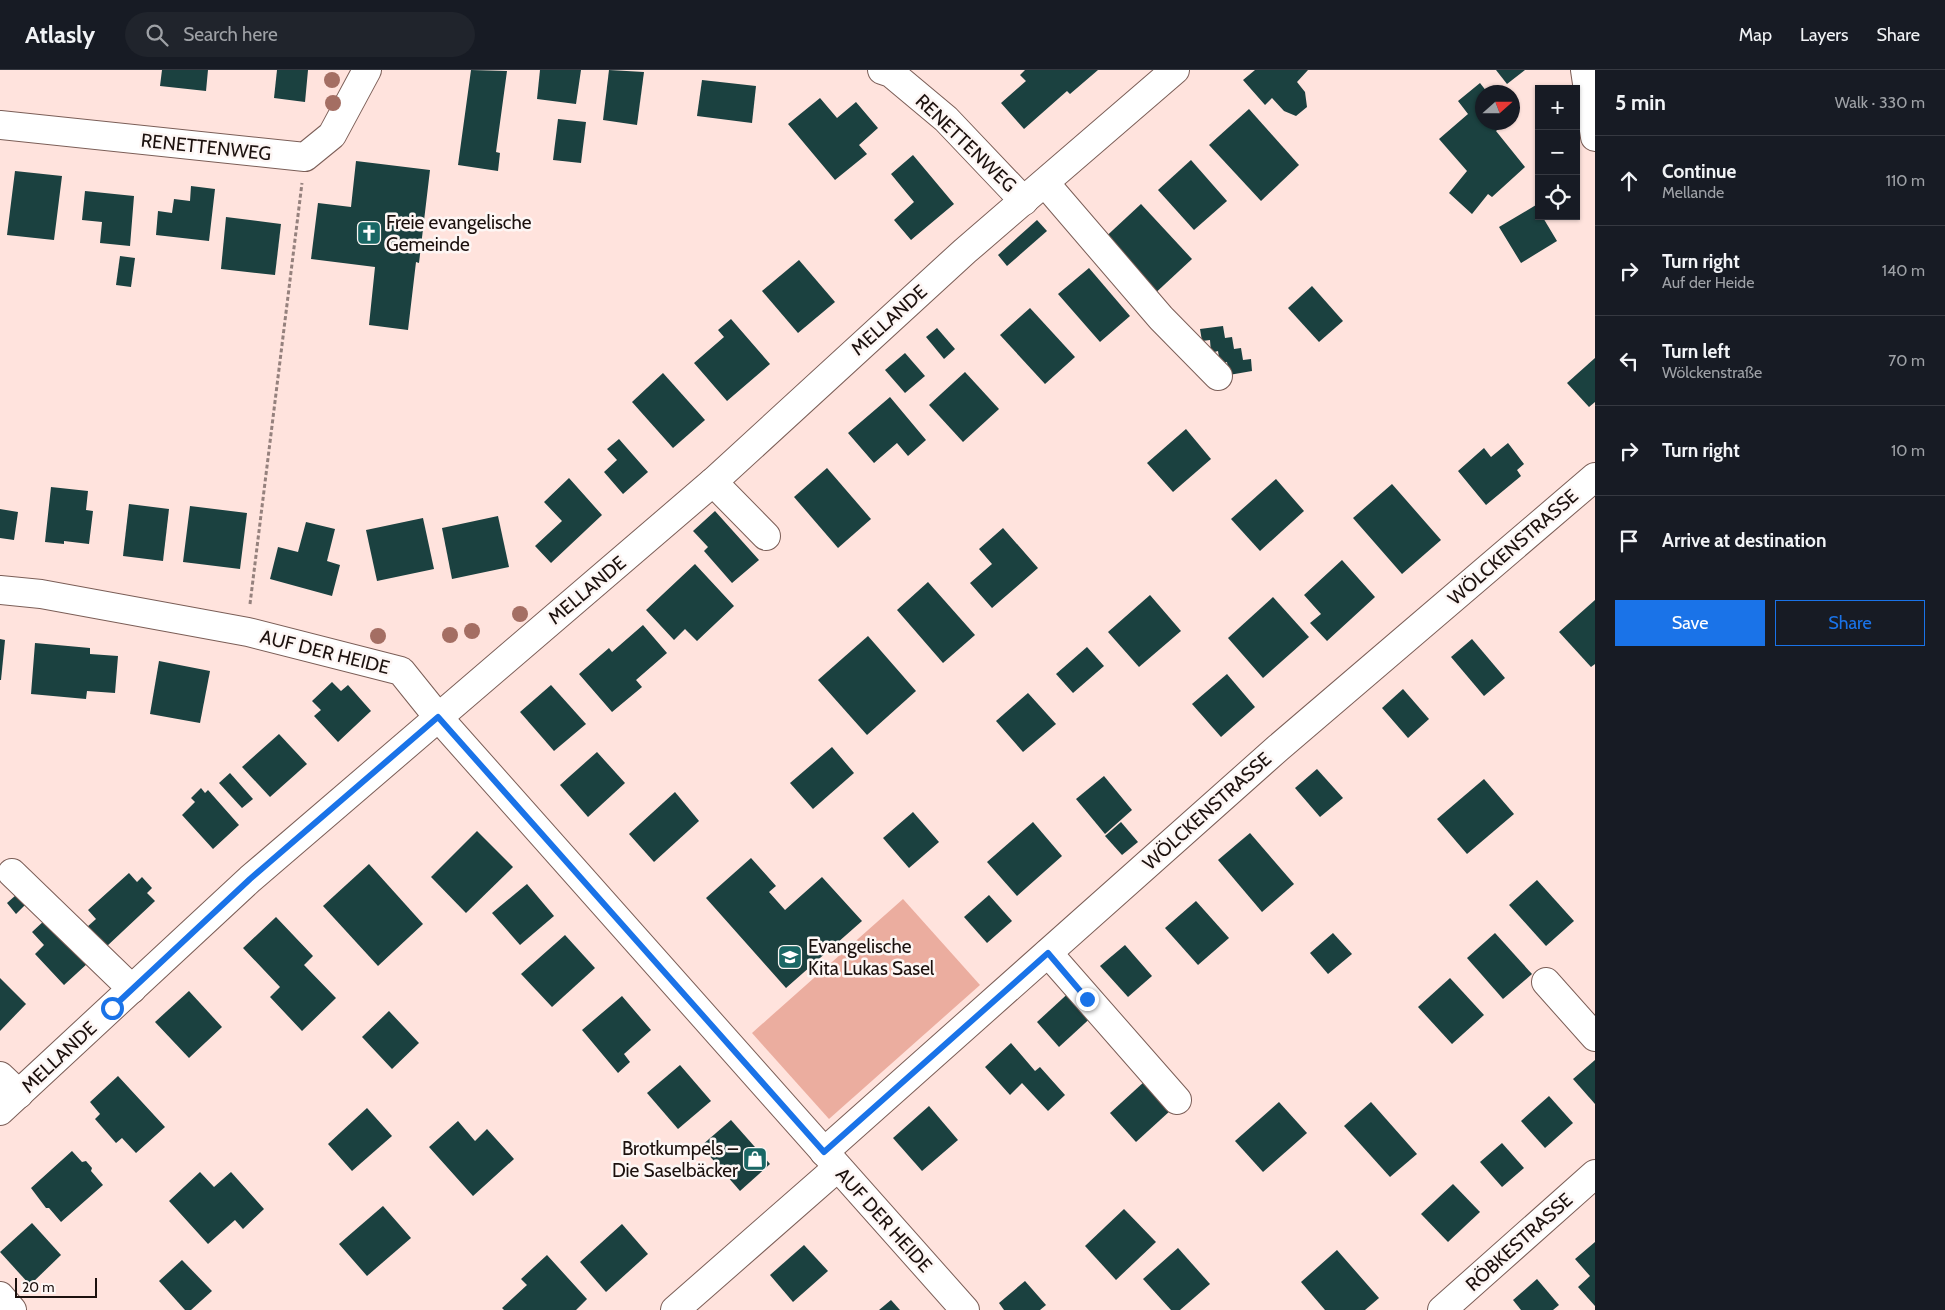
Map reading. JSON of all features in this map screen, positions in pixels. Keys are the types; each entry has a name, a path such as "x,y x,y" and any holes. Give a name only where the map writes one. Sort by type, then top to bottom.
{"street":[{"path":"305,157 332,135 367,70"},
{"name":"RENETTENWEG","path":"882,70 891,73 946,119 1024,201"},
{"name":"MELLANDE","path":"6,1093 132,989 250,879 713,482 806,395 1044,183 1175,70"},
{"path":"1585,70 1595,137"},
{"name":"RENETTENWEG","path":"0,125 305,157"},
{"path":"1044,183 1161,318 1218,376"},
{"name":"WÖLCKENSTRASSE","path":"675,1310 1048,953 1278,748 1595,477"},
{"path":"713,482 766,536"},
{"name":"AUF DER HEIDE","path":"0,590 41,594 248,632 400,671 438,717 965,1310"},
{"path":"12,873 132,989"},
{"path":"1048,953 1177,1100"},
{"path":"1546,982 1595,1037"},
{"name":"RÖBKESTRASSE","path":"1442,1310 1595,1174"},
{"path":"0,1296 12,1310"}],"path":[{"path":"248,632 305,157"}],"shaded area":[{"path":"903,899 980,985 829,1119 752,1033"}],"building":[{"path":"162,70 208,70 206,91 160,86"},
{"path":"277,70 308,70 305,102 274,98"},
{"path":"471,70 507,71 496,152 500,153 498,171 458,165"},
{"path":"540,70 581,70 576,104 537,99"},
{"path":"609,70 644,72 637,125 603,120"},
{"path":"1025,70 1098,70 1070,94 1067,91 1024,129 1001,103 1026,81 1020,75"},
{"path":"1255,70 1308,70 1297,82 1305,92 1307,107 1296,116 1284,111 1272,98 1265,105 1243,80"},
{"path":"1496,70 1525,70 1507,84"},
{"path":"702,80 756,86 752,123 697,116"},
{"path":"1475,87 1475,130 1497,130 1525,167 1492,197 1488,194 1472,214 1449,193 1467,171 1439,139 1468,114 1458,101"},
{"path":"820,98 837,118 856,102 878,128 859,145 867,154 835,180 788,124"},
{"path":"1249,109 1299,165 1261,201 1209,145"},
{"path":"558,119 586,122 581,163 553,160"},
{"path":"913,155 954,204 911,240 894,220 914,202 891,174"},
{"path":"1191,160 1227,201 1194,230 1158,190"},
{"name":"Freie evangelische Gemeinde","path":"356,161 430,170 419,263 416,262 408,330 369,325 375,267 311,259 318,203 351,207"},
{"path":"15,171 62,176 54,240 7,235"},
{"path":"191,186 215,189 209,241 156,235 158,211 172,213 174,199 190,201"},
{"path":"85,191 134,196 130,246 100,243 102,222 82,220"},
{"path":"1141,204 1192,259 1150,298 1099,243"},
{"path":"1535,206 1535,220 1544,220 1557,241 1521,263 1499,227"},
{"path":"226,217 281,224 275,275 221,269"},
{"path":"1037,220 1047,231 1007,266 998,255"},
{"path":"120,256 135,258 131,287 116,285"},
{"path":"799,260 835,302 798,333 762,291"},
{"path":"1089,268 1130,316 1100,342 1058,294"},
{"path":"1312,286 1343,321 1319,342 1288,308"},
{"path":"1030,308 1075,357 1045,384 1000,335"},
{"path":"731,319 770,364 727,401 694,363 724,337 718,330"},
{"path":"1223,326 1225,338 1232,337 1234,349 1241,348 1243,360 1251,359 1252,371 1229,375 1227,362 1220,364 1218,351 1211,353 1210,340 1202,341 1200,329"},
{"path":"937,328 955,349 944,359 926,337"},
{"path":"905,353 925,376 905,393 885,370"},
{"path":"1595,358 1595,402 1589,407 1567,383"},
{"path":"965,372 999,409 963,442 929,405"},
{"path":"663,373 705,420 673,448 632,402"},
{"path":"890,397 926,440 908,456 897,443 874,463 848,433"},
{"path":"1186,429 1211,459 1173,492 1147,463"},
{"path":"619,439 648,472 623,494 604,472 617,460 607,449"},
{"path":"1508,443 1524,464 1517,470 1521,476 1486,505 1458,471 1484,448 1491,457"},
{"path":"827,468 871,519 838,548 794,497"},
{"path":"569,478 602,515 551,563 535,546 562,521 544,502"},
{"path":"1276,479 1304,511 1260,551 1231,519"},
{"path":"1392,484 1441,540 1402,574 1353,518"},
{"path":"51,487 88,491 86,510 93,511 89,544 64,541 64,544 45,542"},
{"path":"129,504 169,509 163,561 123,556"},
{"path":"190,506 247,513 240,569 183,562"},
{"path":"0,509 18,512 14,540 0,538"},
{"path":"715,511 759,560 732,583 704,551 708,547 693,531"},
{"path":"498,516 509,567 452,579 442,528"},
{"path":"423,518 434,569 377,581 366,530"},
{"path":"306,522 335,529 327,561 340,565 332,596 270,579 278,547 298,552"},
{"path":"1003,528 1038,568 992,608 970,583 992,564 979,549"},
{"path":"1342,560 1375,597 1327,641 1310,623 1321,614 1304,595"},
{"path":"695,564 734,606 697,641 685,629 674,640 646,610"},
{"path":"928,582 975,635 943,663 897,610"},
{"path":"1150,595 1181,631 1139,667 1108,632"},
{"path":"1273,597 1309,637 1263,678 1228,638"},
{"path":"1595,600 1595,664 1591,667 1559,632"},
{"path":"643,625 667,653 636,680 642,687 612,712 579,674 609,648 612,652"},
{"path":"868,636 916,691 867,735 818,680"},
{"path":"0,639 5,640 1,680 0,680"},
{"path":"1472,639 1505,678 1484,696 1451,657"},
{"path":"35,643 90,648 90,654 118,656 115,693 87,691 86,699 31,694"},
{"path":"1087,647 1104,666 1073,693 1056,674"},
{"path":"159,661 210,671 200,723 150,714"},
{"path":"1227,674 1255,707 1221,737 1192,704"},
{"path":"332,682 341,691 348,685 371,711 338,742 314,716 321,710 312,701"},
{"path":"551,685 586,724 554,751 520,712"},
{"path":"1403,689 1429,719 1408,738 1382,708"},
{"path":"1028,693 1056,724 1023,752 996,721"},
{"path":"279,734 307,764 270,797 242,767"},
{"path":"832,747 854,773 813,809 790,783"},
{"path":"597,752 625,783 588,817 560,785"},
{"path":"1317,769 1343,798 1320,817 1295,788"},
{"path":"230,773 253,799 242,808 219,783"},
{"path":"1104,776 1132,810 1105,834 1076,799"},
{"path":"1484,779 1514,814 1467,854 1437,819"},
{"path":"201,788 205,793 208,790 239,825 213,849 182,815 195,802 191,798"},
{"path":"675,792 699,821 654,862 629,834"},
{"path":"913,812 939,842 909,868 883,838"},
{"path":"1033,822 1062,856 1017,896 987,862"},
{"path":"1121,822 1138,842 1122,855 1105,836"},
{"path":"477,831 513,867 466,913 431,877"},
{"path":"1250,833 1294,884 1262,912 1218,860"},
{"name":"Evangelische Kita Lukas Sasel","path":"751,858 776,886 769,892 785,910 822,877 862,921 786,988 706,898"},
{"path":"369,864 423,924 378,966 323,906"},
{"path":"129,873 137,882 142,877 152,888 147,893 155,901 106,947 87,927 96,919 88,910"},
{"path":"1537,880 1574,921 1546,946 1509,905"},
{"path":"527,884 554,916 520,945 492,913"},
{"path":"16,895 32,905 28,908 25,905 16,914 7,903"},
{"path":"989,895 1012,921 987,943 964,917"},
{"path":"1196,901 1229,938 1198,965 1165,928"},
{"path":"276,917 313,956 304,965 336,998 302,1031 270,997 280,987 243,948"},
{"path":"46,919 88,963 64,985 35,954 44,945 32,932"},
{"path":"1333,933 1352,954 1328,974 1310,953"},
{"path":"1495,933 1532,974 1503,999 1467,958"},
{"path":"565,935 595,968 552,1007 521,974"},
{"path":"1125,945 1152,976 1128,997 1100,966"},
{"path":"0,978 26,1004 0,1031"},
{"path":"1450,978 1484,1015 1452,1044 1418,1007"},
{"path":"1074,988 1096,1013 1059,1047 1037,1022"},
{"path":"189,991 222,1027 189,1058 155,1022"},
{"path":"622,996 651,1030 624,1054 630,1062 618,1073 582,1030"},
{"path":"389,1011 419,1043 392,1069 362,1037"},
{"path":"1011,1043 1035,1071 1040,1067 1065,1095 1048,1111 1022,1083 1010,1095 985,1067"},
{"path":"1595,1060 1595,1104 1573,1079"},
{"path":"680,1065 711,1101 678,1129 647,1093"},
{"path":"118,1076 165,1127 136,1153 122,1138 116,1143 95,1119 100,1114 90,1102"},
{"path":"1145,1081 1171,1110 1136,1142 1110,1113"},
{"path":"1549,1096 1573,1123 1545,1148 1521,1121"},
{"path":"1279,1102 1307,1133 1263,1172 1235,1141"},
{"path":"1371,1102 1417,1154 1390,1177 1344,1126"},
{"path":"929,1106 958,1140 922,1171 893,1138"},
{"path":"367,1108 392,1136 352,1171 328,1144"},
{"path":"731,1120 770,1164 740,1191 701,1146"},
{"path":"458,1121 475,1141 487,1129 514,1159 473,1196 429,1147"},
{"path":"1502,1143 1524,1168 1502,1187 1480,1162"},
{"path":"72,1151 82,1162 86,1161 92,1168 91,1171 103,1185 61,1222 49,1208 46,1208 31,1188"},
{"path":"200,1172 214,1187 231,1172 264,1209 243,1229 235,1220 208,1244 169,1201"},
{"path":"1453,1184 1480,1212 1448,1242 1421,1214"},
{"path":"383,1206 411,1238 367,1276 339,1244"},
{"path":"1124,1209 1156,1242 1116,1280 1085,1246"},
{"path":"32,1223 61,1255 30,1285 0,1252"},
{"path":"622,1224 648,1254 606,1292 580,1262"},
{"path":"1595,1242 1595,1306 1578,1287 1590,1276 1575,1259"},
{"path":"804,1245 828,1271 793,1302 770,1275"},
{"path":"1178,1248 1210,1284 1180,1310 1171,1310 1143,1279"},
{"path":"1337,1250 1379,1298 1365,1310 1325,1310 1301,1282"},
{"path":"547,1255 587,1299 576,1310 504,1310 502,1308 527,1285 521,1279"},
{"path":"182,1260 212,1291 191,1310 185,1310 159,1281"},
{"path":"1537,1279 1559,1305 1553,1310 1521,1310 1513,1300"},
{"path":"1025,1281 1046,1305 1040,1310 1004,1310 999,1303"},
{"path":"891,1300 900,1310 879,1310"}],"place":[{"name":"Freie evangelische Gemeinde","path":"369,233"},
{"name":"Evangelische Kita Lukas Sasel","path":"790,957"},
{"name":"Brotkumpels – Die Saselbäcker","path":"755,1159"}],"route":[{"path":"112,1008 250,879 438,717 824,1152 1048,953 1087,999"}]}
